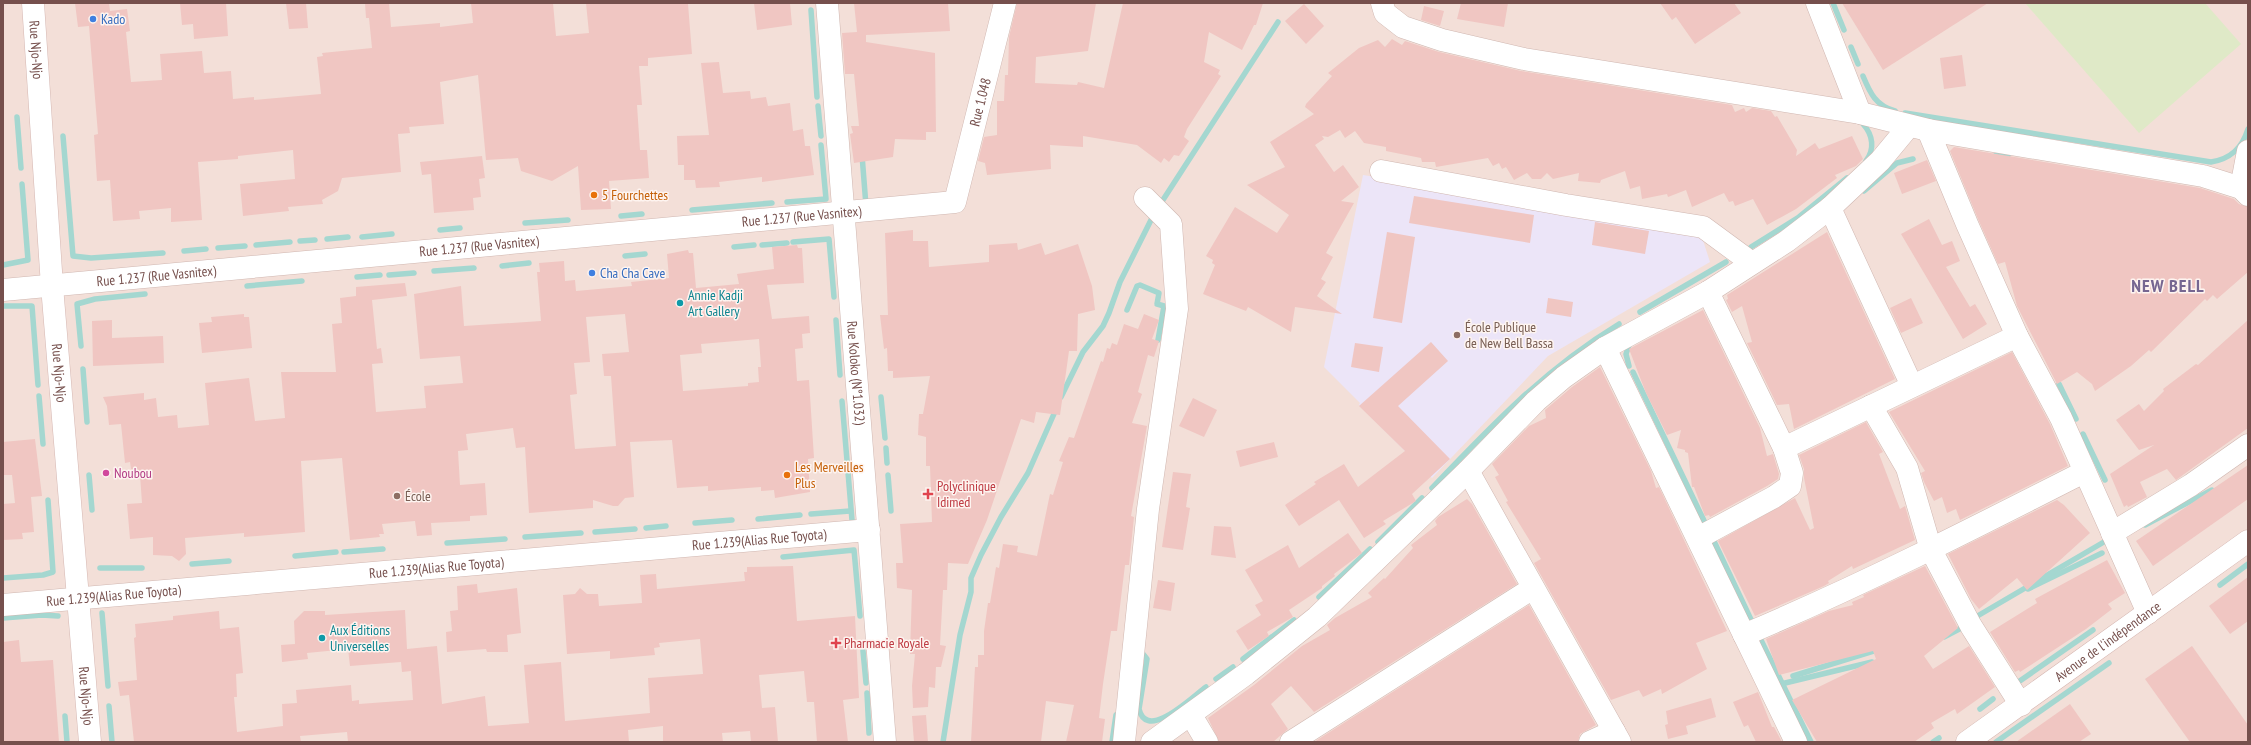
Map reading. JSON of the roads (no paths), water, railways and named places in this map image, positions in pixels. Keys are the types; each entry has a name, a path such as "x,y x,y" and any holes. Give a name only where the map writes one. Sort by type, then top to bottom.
{"street":[{"name":"Rue Njo-Njo","path":"33,3 52,286 90,742"},
{"name":"Rue Koloko (N°1.032)","path":"827,3 885,742"},
{"name":"Rue 1.048","path":"955,202 1004,3"},
{"path":"1382,3 1385,14 1402,27 1442,40 1524,59 1860,113 1918,128 2204,176 2244,191 2248,151"},
{"path":"1817,3 1860,113"},
{"path":"1152,742 1246,674 1316,617 1468,471 1536,401 1564,377 1605,348 1708,292 1787,241 1830,208 1880,160 1918,128"},
{"path":"1918,128 1967,224 2017,336 2061,418 2148,613"},
{"path":"1381,171 1566,205 1703,227 1752,263"},
{"path":"1124,742 1148,509 1177,309 1171,224 1145,198"},
{"name":"Rue 1.237 (Rue Vasnitex)","path":"3,290 955,202"},
{"path":"1830,208 1912,386"},
{"path":"1698,538 1774,497 1790,486 1792,473 1784,448 1708,292"},
{"path":"1784,448 2017,336"},
{"path":"1605,348 1796,742"},
{"path":"1871,406 1907,468 1931,550 1971,626 2021,705"},
{"path":"2112,532 2191,485 2248,445"},
{"path":"1468,471 1617,736 1590,742"},
{"path":"1744,635 1831,597 1931,550 2084,472"},
{"name":"Rue 1.239(Alias Rue Toyota)","path":"3,605 869,530"},
{"name":"Avenue de l'indépendance","path":"1967,742 2021,705 2248,541"},
{"path":"1291,742 1533,588"},
{"path":"1190,715 1207,742"}],"waterway":[{"path":"1833,3 1844,30"},
{"path":"811,10 817,97"},
{"path":"1161,203 1278,22"},
{"path":"1851,47 1858,64"},
{"path":"1863,76 1874,98 1883,106 1895,111"},
{"path":"818,106 821,136"},
{"path":"1905,113 2211,162 2224,158 2235,152 2246,136 2248,129"},
{"path":"17,117 21,168"},
{"path":"1863,124 1869,133 1872,142 1871,152 1866,161"},
{"path":"63,136 73,256 91,258 163,253"},
{"path":"787,202 826,199 821,145"},
{"path":"862,155 866,206"},
{"path":"1996,155 2008,155"},
{"path":"1864,191 1897,163 1913,159"},
{"path":"1751,247 1799,217 1847,178"},
{"path":"3,265 28,260 22,184"},
{"path":"692,210 772,203"},
{"path":"621,216 642,214"},
{"path":"1061,397 1083,352 1103,326 1120,282 1152,218"},
{"path":"525,223 568,220"},
{"path":"440,230 460,228"},
{"path":"362,237 392,234"},
{"path":"327,239 348,237"},
{"path":"793,242 829,239 834,297"},
{"path":"300,241 315,240"},
{"path":"256,245 290,242"},
{"path":"762,245 787,243"},
{"path":"734,247 754,245"},
{"path":"218,248 245,246"},
{"path":"184,251 206,249"},
{"path":"625,256 645,254"},
{"path":"1640,312 1726,262"},
{"path":"502,266 529,263"},
{"path":"434,271 474,268"},
{"path":"389,275 414,273"},
{"path":"357,277 380,275"},
{"path":"247,286 302,281"},
{"path":"1127,310 1137,286 1140,285 1159,293 1157,304 1164,306 1158,340"},
{"path":"81,346 77,304 95,299 145,294"},
{"path":"3,306 32,306 38,385"},
{"path":"836,320 840,375"},
{"path":"1432,488 1498,421 1543,379 1592,341 1619,324"},
{"path":"1629,366 1626,354 1630,342"},
{"path":"83,369 87,422"},
{"path":"1633,372 1707,527"},
{"path":"2059,384 2076,419"},
{"path":"39,396 43,444"},
{"path":"881,397 885,438"},
{"path":"842,401 852,520"},
{"path":"943,742 960,635 971,592 971,578 1001,517 1028,473 1057,407"},
{"path":"2083,434 2105,480"},
{"path":"886,448 887,463"},
{"path":"89,475 92,510"},
{"path":"888,475 891,511"},
{"path":"2145,525 2212,490"},
{"path":"1378,542 1422,498"},
{"path":"3,578 43,575 53,572 48,500"},
{"path":"811,514 850,511"},
{"path":"758,519 800,515"},
{"path":"695,523 732,520"},
{"path":"646,528 666,526"},
{"path":"595,532 635,529"},
{"path":"525,537 581,533"},
{"path":"1712,537 1754,626"},
{"path":"447,543 505,539"},
{"path":"1974,618 2109,539"},
{"path":"344,552 383,549"},
{"path":"1319,597 1370,549"},
{"path":"783,557 854,550 860,616"},
{"path":"295,556 336,552"},
{"path":"2028,589 2102,553"},
{"path":"192,564 229,561"},
{"path":"2220,585 2248,564"},
{"path":"100,568 142,568"},
{"path":"102,613 108,686"},
{"path":"3,618 42,615 58,616"},
{"path":"1243,659 1294,620"},
{"path":"1944,637 1967,625"},
{"path":"2014,685 2093,630"},
{"path":"1758,634 1811,742"},
{"path":"1139,649 1147,659 1139,709 1144,718 1151,721 1160,719 1181,707 1206,687"},
{"path":"1793,676 1880,649"},
{"path":"863,651 866,683"},
{"path":"1781,684 1872,662"},
{"path":"1996,742 2109,663"},
{"path":"1216,679 1233,667"},
{"path":"867,693 869,733"},
{"path":"1980,709 1993,699"},
{"path":"109,706 112,742"},
{"path":"1112,742 1116,715"},
{"path":"65,716 67,742"},
{"path":"1933,742 1939,738"}],"place":[{"name":"Kado","path":"93,19"},
{"name":"5 Fourchettes","path":"594,195"},
{"name":"Cha Cha Cave","path":"592,273"},
{"name":"Annie Kadji Art Gallery","path":"680,303"},
{"name":"École Publique de New Bell Bassa","path":"1457,335"},
{"name":"Noubou","path":"106,473"},
{"name":"Les Merveilles Plus","path":"787,475"},
{"name":"Polyclinique Idimed","path":"928,494"},
{"name":"École","path":"397,496"},
{"name":"Aux Éditions Universelles","path":"322,638"},
{"name":"Pharmacie Royale","path":"836,643"}],"district":[{"name":"NEW BELL","path":"2168,285"}]}
